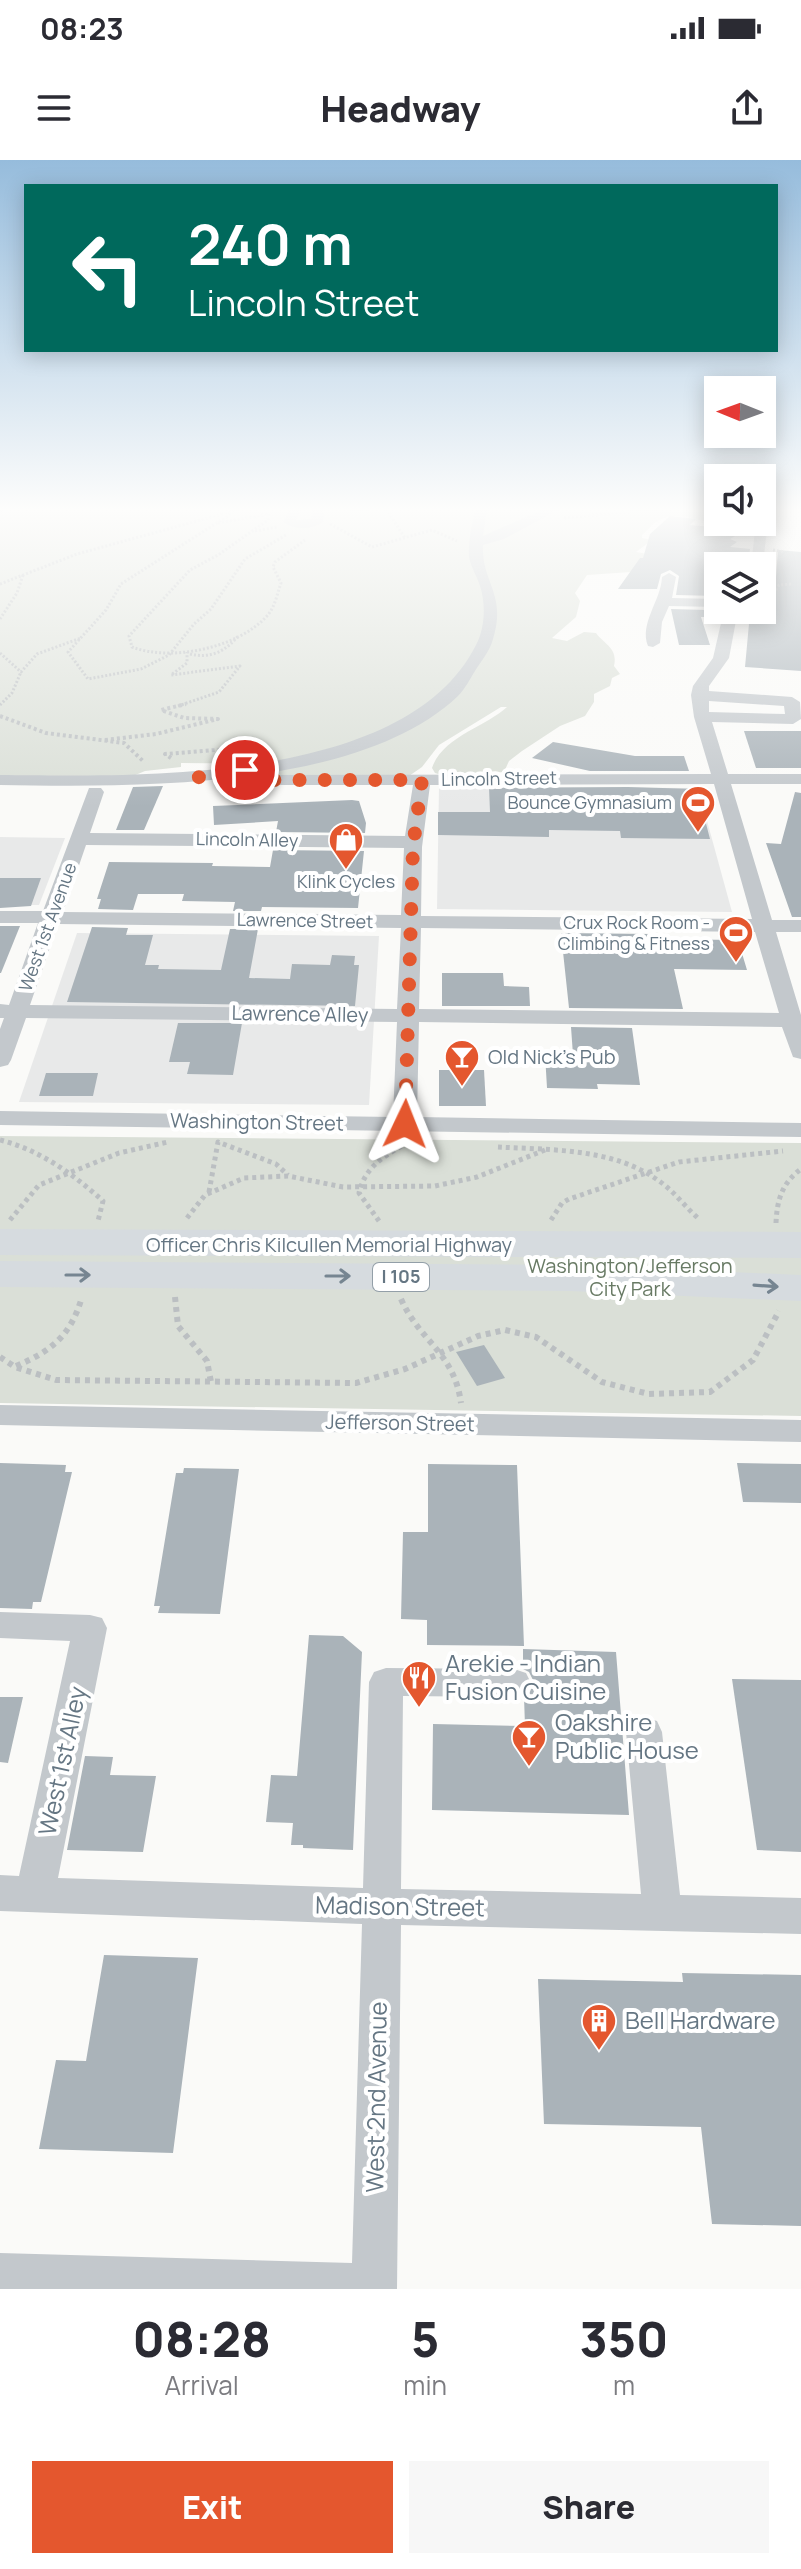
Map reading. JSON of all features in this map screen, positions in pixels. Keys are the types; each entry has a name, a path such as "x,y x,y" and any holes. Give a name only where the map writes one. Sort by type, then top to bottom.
{"highway":[{"name":"Officer Chris Kilcullen Memorial Highway","path":"3,1234 551,1246 782,1234"},
{"name":"Officer Chris Kilcullen Memorial Highway","path":"0,1274 570,1278 790,1293"}],"street":[{"path":"0,780 92,781 197,777 216,767 276,767 317,758 405,724 447,697 471,669 484,647 490,625 489,608"},
{"path":"653,643 652,626 661,608"},
{"path":"728,624 721,658 701,686 702,717 801,1052"},
{"path":"699,695 792,702 793,719 702,717"},
{"name":"Lincoln Street","path":"197,777 239,780 801,779"},
{"path":"398,1134 409,1016 414,842 422,780"},
{"name":"West 1st Avenue","path":"0,1060 9,1011 52,918 95,792"},
{"name":"Lincoln Alley","path":"80,839 414,842"},
{"name":"Lawrence Street","path":"0,917 801,926"},
{"name":"Lawrence Alley","path":"9,1011 792,1020"},
{"name":"Washington Street","path":"0,1118 398,1134 801,1130"},
{"name":"Jefferson Street","path":"0,1415 801,1431"},
{"name":"West 1st Alley","path":"0,1625 90,1628 18,1894"},
{"name":"West 2nd Avenue","path":"374,2288 386,1682 514,1683"},
{"path":"644,1732 662,1913"},
{"name":"Madison Street","path":"18,1894 253,1904 380,1904 801,1916"},
{"path":"0,2276 374,2288"}],"path":[{"path":"107,608 68,652 88,679 141,669 169,655 211,608"},
{"path":"152,608 129,636 132,647 148,653 188,653 239,635"},
{"path":"105,740 156,734 218,719 184,718 161,710 194,703 219,692 240,667 171,675 188,660 215,654 267,617 271,608"},
{"path":"0,705 12,693 21,672 37,654 83,637"},
{"path":"0,653 21,672"},
{"path":"188,653 198,656"},
{"path":"188,653 188,660"},
{"path":"0,716 46,733 127,744 139,759 151,765"},
{"path":"184,761 166,757 165,754 229,749 230,753 216,767"},
{"path":"381,1224 359,1193 361,1180 368,1168 406,1143 398,1134"},
{"path":"0,1140 27,1147 65,1173"},
{"path":"3,1234 39,1185 138,1147 179,1142"},
{"path":"208,1142 233,1142"},
{"path":"218,1142 276,1164 289,1176"},
{"path":"209,1192 218,1142"},
{"path":"491,1147 546,1149 594,1156 656,1177 702,1222"},
{"path":"327,1186 437,1185 484,1176 546,1149"},
{"path":"782,1234 776,1202 787,1182 801,1169"},
{"path":"0,1357 15,1367 56,1380 356,1383 405,1369 478,1336 505,1330 536,1337 602,1382 649,1394 710,1392 753,1360 790,1293"},
{"path":"442,1350 461,1383 462,1424"}],"shaded area":[{"path":"439,787 698,788 732,912 437,909"},
{"path":"0,837 65,838 39,905 0,905"},
{"path":"77,933 379,936 369,1105 19,1102"}],"green space":[{"path":"0,608 578,608 576,617 552,638 567,641 584,632 596,633 612,651 614,666 620,674 612,678 610,686 594,694 594,702 585,716 560,726 522,751 509,761 504,772 442,775 432,768 445,748 507,707 501,707 439,745 422,767 409,776 231,777 300,764 181,763 181,767 145,771 133,776 0,777"},
{"name":"Washington/Jefferson City Park","path":"0,1136 801,1143 801,1416 0,1403"}],"building":[{"path":"776,608 801,608 801,671 745,667 749,624 776,624"},
{"path":"671,609 704,610 704,617 701,617 710,645 679,645"},
{"path":"744,731 801,731 801,768 756,768"},
{"path":"553,742 635,756 684,756 689,771 590,771 532,758"},
{"path":"163,786 144,830 116,830 133,787"},
{"path":"489,788 697,789 710,839 621,838 620,831 549,830 549,837 438,835 438,812 490,812"},
{"path":"795,792 801,793 801,917 792,917 766,843 781,844"},
{"path":"359,801 366,823 365,833 276,832 278,821 214,825 213,806"},
{"path":"273,850 364,851 358,908 262,907 261,911 233,911 235,902 182,901 184,894 138,894 133,910 98,909 101,899 97,899 109,862 270,867"},
{"path":"0,878 41,878 31,906 0,908"},
{"path":"0,926 20,926 1,973 0,973"},
{"path":"92,927 128,928 126,935 153,935 145,965 159,965 158,969 221,970 230,929 258,929 249,978 290,979 292,964 330,965 332,955 355,956 354,965 359,965 355,1006 67,1002"},
{"path":"561,933 648,934 649,939 738,940 747,970 674,969 683,1009 569,1008"},
{"path":"442,973 503,973 504,986 529,987 530,1006 442,1006"},
{"path":"178,1023 242,1023 233,1075 187,1074 190,1062 169,1062"},
{"path":"571,1027 632,1028 640,1085 597,1084 598,1089 547,1088 545,1054 573,1055"},
{"name":"Old Nick's Pub","path":"439,1070 484,1070 486,1106 439,1106"},
{"path":"46,1073 98,1073 93,1096 39,1096"},
{"path":"484,1345 505,1378 477,1386 456,1352"},
{"path":"0,1463 66,1465 65,1472 72,1472 41,1602 33,1602 32,1609 0,1608"},
{"path":"737,1463 801,1464 801,1503 743,1502"},
{"path":"428,1464 517,1465 524,1646 427,1645 427,1620 401,1619 403,1532 428,1532"},
{"path":"184,1468 239,1469 220,1614 158,1613 160,1606 154,1606 176,1473 183,1473"},
{"path":"309,1635 343,1636 362,1652 353,1850 291,1845 293,1823 266,1822 271,1775 297,1776"},
{"name":"Oakshire Public House","path":"523,1649 616,1652 629,1815 432,1810 433,1724 525,1726 524,1697 529,1694 534,1682 529,1672 523,1669"},
{"path":"732,1679 801,1680 801,1852 757,1850"},
{"path":"0,1697 23,1697 8,1763 0,1762"},
{"path":"85,1756 113,1757 110,1775 156,1776 143,1852 67,1850"},
{"path":"104,1955 198,1958 173,2153 39,2149 56,2060 86,2061"},
{"path":"682,1973 801,1975 801,2226 712,2224 701,2127 544,2124 538,1979 683,1982"}],"place":[{"name":"Bounce Gymnasium","path":"698,834"},
{"name":"Klink Cycles","path":"346,871"},
{"name":"Crux Rock Room - Climbing & Fitness","path":"736,964"},
{"name":"Old Nick's Pub","path":"462,1088"},
{"name":"Arekie - Indian Fusion Cuisine","path":"419,1709"},
{"name":"Oakshire Public House","path":"529,1768"},
{"name":"Bell Hardware","path":"599,2052"}],"route":[{"path":"245,770 197,777 239,780 422,780 413,847 405,1124"}]}
